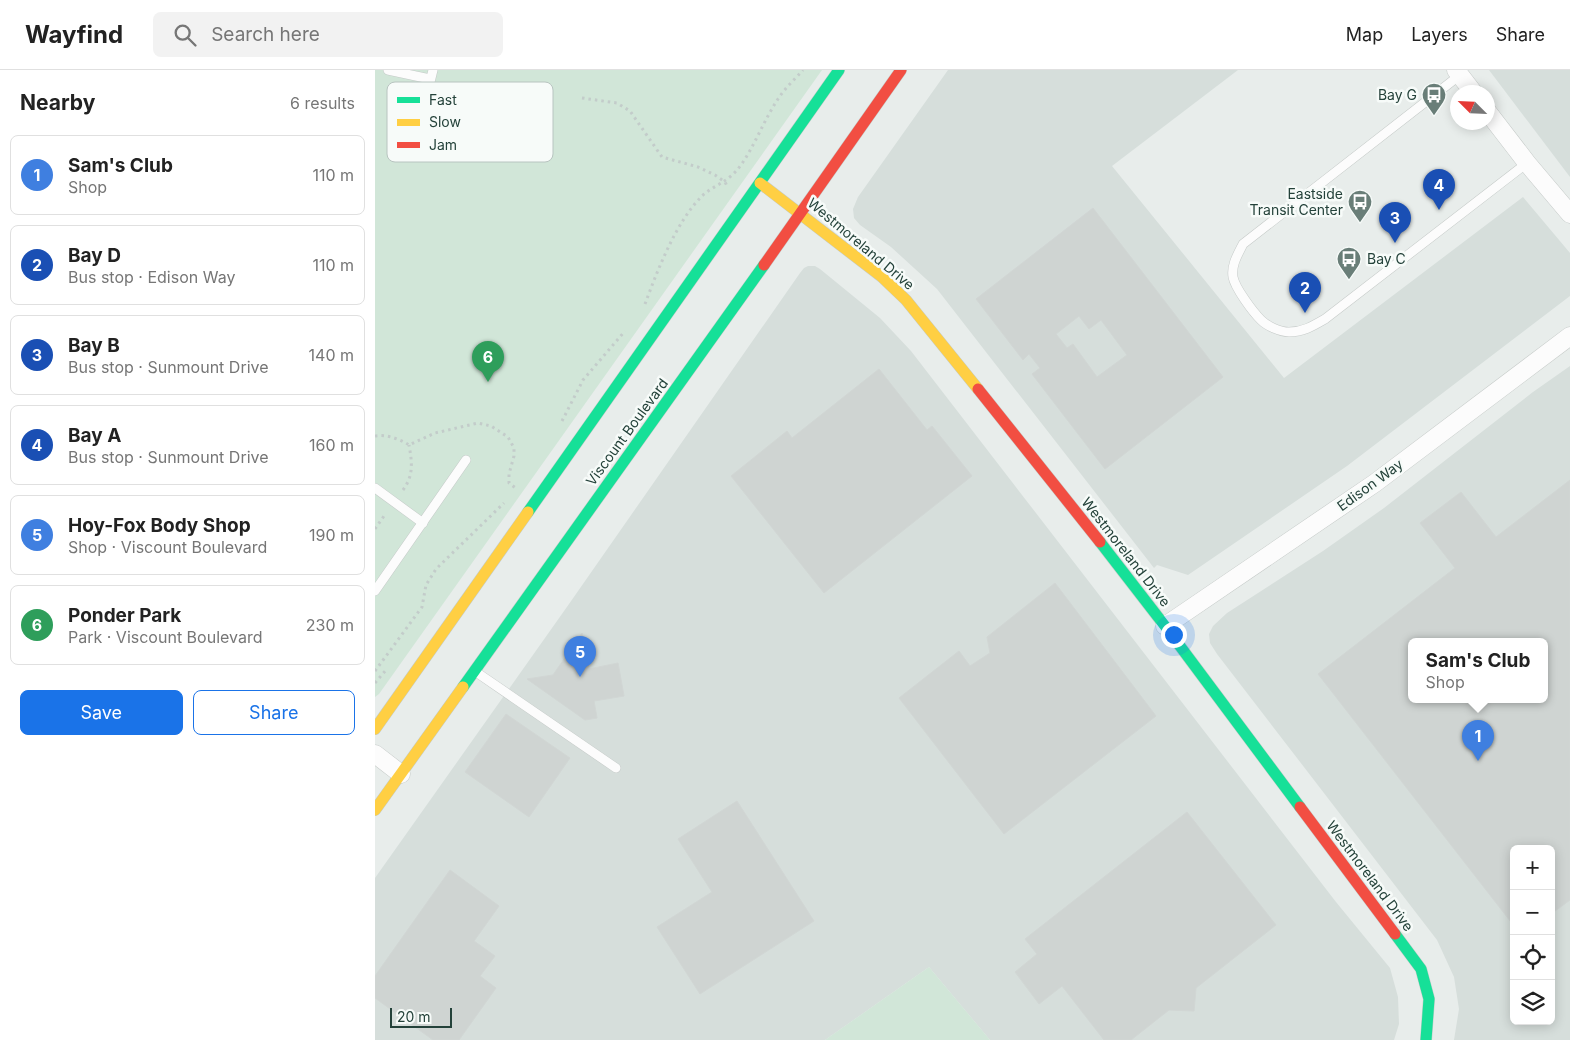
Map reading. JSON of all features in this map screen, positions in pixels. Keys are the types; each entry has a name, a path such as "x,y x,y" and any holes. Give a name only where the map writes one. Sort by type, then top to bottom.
{"main road":[{"path":"375,729 839,70"},
{"name":"Viscount Boulevard","path":"375,810 801,214 901,70"},
{"name":"Westmoreland Drive","path":"760,183 882,278 907,300 1165,626 1421,969 1429,999 1426,1040"}],"street":[{"path":"1458,73 1467,85"},
{"path":"1495,121 1570,214"},
{"name":"Edison Way","path":"1165,626 1375,483 1570,336"},
{"path":"375,754 401,774"}],"lane":[{"path":"388,70 430,80 433,70"},
{"path":"1458,73 1243,244 1235,259 1233,276 1238,287 1261,321 1287,332 1305,330 1527,163"},
{"path":"375,592 466,460"},
{"path":"375,488 423,522"},
{"path":"475,670 615,768"}],"path":[{"path":"642,310 662,261 684,220 703,195 735,174 745,160 777,99 803,70"},
{"path":"582,98 617,103 630,111 662,157 699,167 715,175 729,187 725,195 742,208"},
{"path":"560,427 583,380 628,327"},
{"path":"375,436 380,435 401,440 409,445 429,435 443,431 479,424 491,426 508,437 514,448 509,483 517,489"},
{"path":"375,670 422,607 426,585 436,569 497,510 522,482"}],"shaded area":[{"path":"948,70 1238,70 1112,166 1284,378 1523,197 1570,253 1570,296 1347,466 1188,575 1157,565 1154,568 937,289 891,247 860,225 854,218 853,209 858,197"},
{"path":"1489,70 1570,70 1570,177"},
{"path":"808,266 815,266 820,269 880,318 911,351 1336,902 1390,968 1398,997 1399,1024 1394,1040 990,1040 929,967 825,1040 375,1040 375,878 800,273"},
{"path":"1570,366 1570,1040 1454,1040 1459,1009 1454,977 1437,940 1210,643 1209,634 1213,626 1227,613 1323,551 1384,508 1533,392"}],"green space":[{"path":"375,70 822,70 379,694 375,697"},
{"path":"929,967 990,1040 825,1040"}],"building":[{"path":"1093,208 1223,377 1105,469 1032,374 1040,368 1029,354 1023,360 976,299","holes":["1079,316 1089,329 1101,320 1127,355 1097,377 1073,344 1067,348 1056,334"]},
{"path":"879,369 927,430 932,426 972,476 824,593 731,476 787,431 792,438"},
{"path":"1570,480 1570,900 1555,911 1555,845 1510,845 1510,921 1318,674 1455,568 1420,523 1461,492 1496,537"},
{"path":"1055,583 1156,716 1004,834 899,698 959,651 970,666 990,653 987,637"},
{"path":"582,633 589,669 618,663 624,696 594,701 597,718 585,720 527,679 553,675"},
{"path":"506,714 570,758 529,817 465,772"},
{"path":"737,801 814,921 700,994 657,927 712,892 678,839"},
{"path":"1187,812 1276,925 1196,988 1194,1011 1169,1010 1131,1040 1104,1040 1062,986 1039,1004 1015,972 1037,954 1025,939"},
{"path":"450,870 499,906 474,941 495,956 480,976 496,988 459,1040 433,1040 375,998 375,976"}],"traffic: fast":[{"path":"528,512 839,70"},
{"path":"463,687 764,265"},
{"path":"1100,542 1300,807"},
{"path":"1395,934 1421,969 1429,999 1426,1040"}],"traffic: slow":[{"path":"760,183 882,277 906,300 978,389"},
{"path":"375,729 528,512"},
{"path":"375,810 463,687"}],"traffic: jam":[{"path":"764,265 901,70"},
{"path":"978,389 1100,542"},
{"path":"1300,807 1395,934"}],"place":[{"name":"Bay G","path":"1434,116"},
{"name":"Bay A","path":"1439,210"},
{"name":"Eastside Transit Center","path":"1360,223"},
{"name":"Bay B","path":"1395,243"},
{"name":"Bay C","path":"1349,280"},
{"name":"Bay D","path":"1305,313"},
{"name":"Ponder Park","path":"488,382"},
{"name":"Hoy-Fox Body Shop","path":"580,677"},
{"name":"Sam's Club","path":"1478,761"}]}
